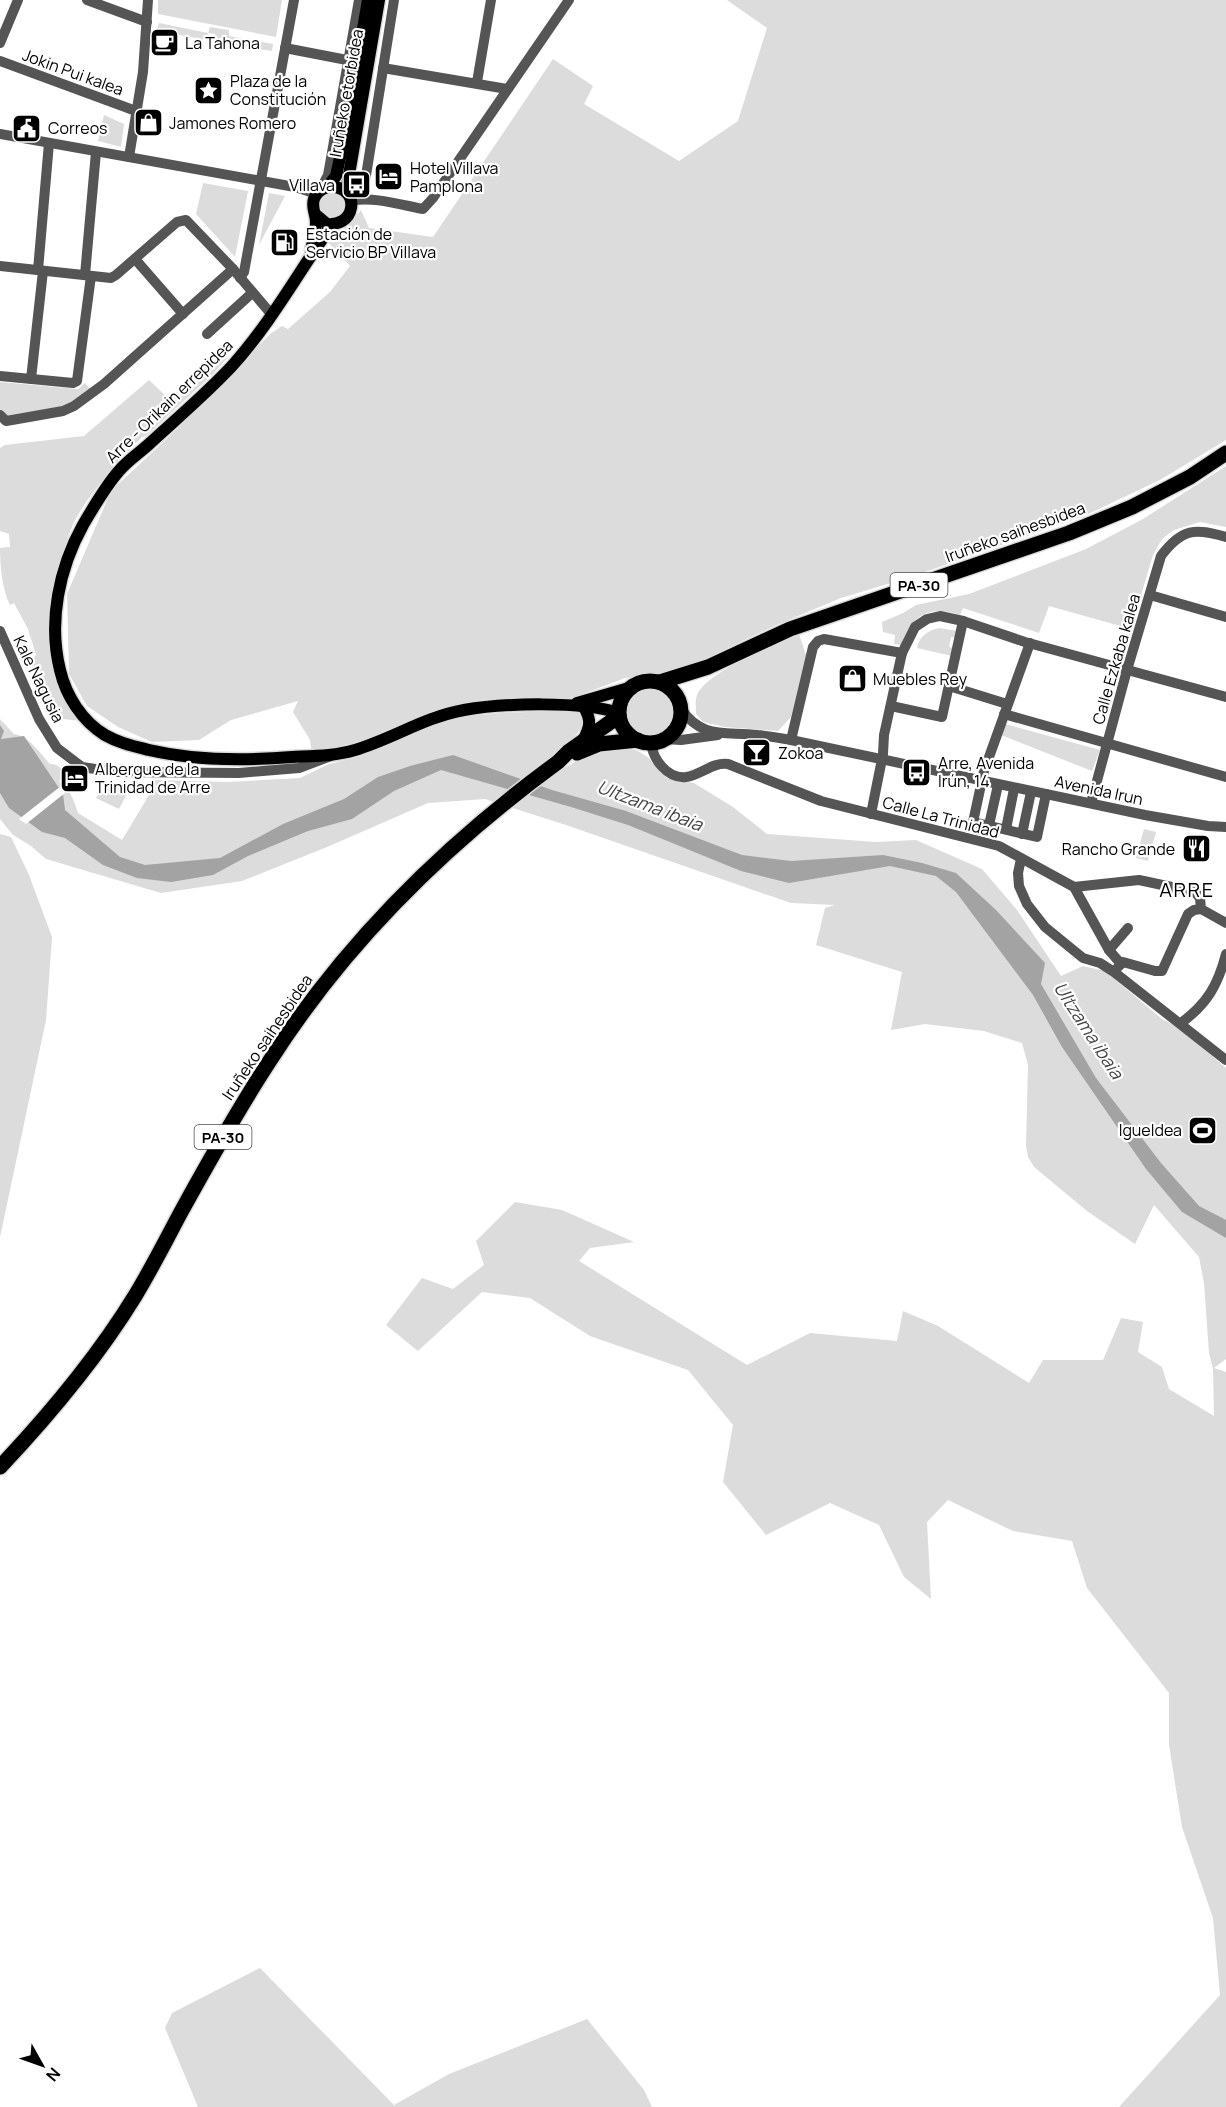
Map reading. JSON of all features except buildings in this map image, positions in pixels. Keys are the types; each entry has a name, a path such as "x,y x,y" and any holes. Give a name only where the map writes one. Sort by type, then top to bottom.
{"highway":[{"name":"Iruñeko saihesbidea","path":"660,682 708,667 790,629 1069,533 1132,507 1190,477 1226,453"},
{"name":"Iruñeko saihesbidea","path":"680,704 691,682 708,667"},
{"name":"PA-30","path":"629,688 644,681 660,682"},
{"path":"660,682 672,689 680,704"},
{"path":"629,688 620,702 619,715 625,730 651,741"},
{"name":"PA-30","path":"651,741 674,731 680,721 680,704"},
{"name":"Iruñeko saihesbidea","path":"0,1467 84,1371 135,1296 214,1151 269,1061 330,977 420,878 473,828 619,715"},
{"name":"Iruñeko saihesbidea","path":"553,766 598,744 651,741"}],"main road":[{"name":"Iruñeko etorbidea","path":"322,190 336,176 369,0"},
{"name":"Iruñeko etorbidea","path":"349,197 380,0"},
{"path":"311,254 316,222 314,212 313,205 322,190 336,186 349,197 351,210 342,222 332,225 322,222 314,212"},
{"name":"Arre - Orikain errepidea","path":"332,225 252,344 230,368 117,472 83,525 68,556 59,591 55,623 57,658 62,682 75,705 92,726 121,743 171,755 219,760 333,754 356,750 427,720 464,710 568,706 599,707 619,715"},
{"name":"Arre - Orikain errepidea","path":"568,706 629,688"},
{"path":"583,741 591,725 585,707"}],"street":[{"path":"0,43 18,0"},
{"path":"87,0 147,22"},
{"path":"129,157 143,72 148,0"},
{"path":"0,415 6,421 63,411 104,384 183,314 237,274 244,272 294,0"},
{"name":"Iruñeko etorbidea","path":"322,190 328,175 359,0"},
{"path":"349,197 362,189 365,182 394,0"},
{"path":"477,82 491,0"},
{"path":"349,197 423,209 434,198 569,0"},
{"path":"285,48 347,60"},
{"name":"Jokin Pui kalea","path":"0,61 136,111"},
{"path":"383,68 477,82 507,89"},
{"path":"0,134 322,190"},
{"path":"30,379 49,143"},
{"path":"0,376 73,383 79,378 96,152"},
{"path":"295,187 306,195 314,212"},
{"path":"0,266 111,278 181,220 189,222 272,315"},
{"path":"135,259 183,314"},
{"path":"207,334 252,293"},
{"name":"Calle Ezkaba kalea","path":"1092,803 1127,670 1161,556 1172,541 1185,533 1204,531 1226,537"},
{"path":"1150,596 1226,617"},
{"path":"871,814 882,761 884,735 893,706 902,653 915,627 927,618 940,616 963,621 1030,643 1226,697"},
{"path":"893,706 942,717 963,621"},
{"name":"Kale Nagusia","path":"0,632 35,711 54,744 82,767 115,772 220,773 300,768 333,754"},
{"path":"680,704 690,721 706,730 791,740 813,647 818,641 824,639 902,653"},
{"path":"1030,643 1005,707 981,781 973,822 1037,837 1046,794"},
{"path":"949,687 1107,743 1226,777"},
{"path":"651,741 706,738 724,733"},
{"name":"Avenida Irun","path":"791,740 1163,819 1226,827"},
{"name":"Calle La Trinidad","path":"651,741 653,754 662,767 672,774 686,777 719,763 728,764 821,801 999,846 1074,887"},
{"path":"989,825 998,785"},
{"path":"1006,829 1014,789"},
{"path":"1022,834 1031,792"},
{"path":"1021,859 1018,873 1019,886 1027,904 1045,927 1083,958 1118,968"},
{"path":"1201,909 1200,897 1195,892 1139,880 1074,887 1118,968 1223,1057 1226,1044"},
{"path":"1118,968 1123,962 1162,971 1188,914 1194,910 1201,909 1226,923"},
{"path":"1109,950 1128,928"},
{"path":"1181,1023 1210,995 1219,978 1226,954"}],"shaded area":[{"path":"158,0 282,0 276,37 158,14"},
{"path":"727,0 1226,0 1226,440 1160,480 1084,516 911,577 841,598 774,626 690,666 670,673 625,678 567,700 459,705 357,742 312,753 310,740 293,712 298,701 231,720 199,740 152,742 118,727 87,706 69,674 67,594 111,491 177,429 270,334 282,326 288,329 330,292 350,266 325,239 350,223 361,210 369,228 433,237 553,59 593,86 584,104 679,161 738,121 767,28"},
{"path":"159,23 208,33 207,40 157,31"},
{"path":"210,27 229,30 229,36 273,44 272,51 213,42 215,34 208,33"},
{"path":"104,115 124,124 121,147 98,141"},
{"path":"203,183 248,191 235,257 196,214"},
{"path":"269,193 285,196 259,245"},
{"path":"332,193 341,196 344,205 341,214 332,217 323,214 320,205 323,196"},
{"path":"229,356 213,374 146,436 142,437 100,484 78,515 64,549 59,570 51,636 54,672 58,685 80,720 58,717 53,714 40,689 31,661 36,655 28,629 14,603 10,605 3,584 0,548 10,547 9,534 0,531 0,448 5,445 84,436 149,380 168,398"},
{"path":"0,382 78,389 85,383 90,389 66,407 9,419 0,411"},
{"path":"1226,466 1226,527 1200,522 1174,530 1162,539 1153,555 1131,629 1049,606 1039,633 963,608 960,615 939,611 923,615 910,626 901,645 894,644 895,635 883,632 882,622 916,605 969,594 1086,549 1143,519"},
{"path":"939,628 958,631 956,638 951,637 949,647 954,648 952,656 917,648 925,635"},
{"path":"799,634 806,655 791,717 778,731 725,727 703,722 696,714 697,695 713,677 742,660"},
{"path":"649,688 666,695 673,712 666,729 649,736 632,729 625,712 632,695"},
{"path":"580,710 585,717 581,728 556,753 566,767 600,748 622,746 638,751 649,758 667,778 694,783 733,807 767,834 876,842 916,840 982,869 1017,910 1061,976 1083,966 1105,971 1162,1019 1180,1028 1226,1068 1226,1359 1214,1368 1226,1372 1226,2107 1119,2107 1220,1995 1213,1918 1182,1827 1169,1745 1169,1693 1087,1588 1072,1541 1013,1531 948,1500 927,1522 931,1599 904,1577 879,1525 830,1503 766,1535 723,1482 733,1425 688,1370 590,1336 530,1298 482,1292 418,1351 386,1325 422,1278 453,1289 484,1265 476,1241 515,1202 562,1210 634,1242 590,1248 579,1261 747,1365 810,1333 897,1341 903,1311 938,1326 1029,1383 1043,1360 1103,1360 1121,1318 1143,1322 1138,1352 1162,1367 1169,1389 1214,1416 1213,1369 1209,1353 1204,1283 1199,1257 1154,1205 1135,1244 1087,1211 1034,1167 1028,1157 1026,1146 1028,1065 1022,1043 984,1031 925,1024 891,1030 902,972 816,945 825,908 835,905 791,903 485,799 428,803 242,881 161,893 46,859 13,835 0,819 0,719 14,734 29,741 50,764 60,768 64,774 59,781 71,795 78,813 122,840 149,795 144,784 152,780 228,782 300,778 329,764 354,758 424,727 455,717"},
{"path":"1005,724 1100,750 1092,771 1001,735"},
{"path":"0,725 4,731 1,739 24,736 63,794 65,810 120,857 145,865 220,858 283,824 344,799 378,777 453,755 552,790 626,811 742,855 791,861 883,855 956,873 996,910 1045,963 1041,984 1096,1078 1161,1163 1199,1206 1226,1220 1226,1238 1182,1212 1146,1169 1062,1047 1033,995 956,892 936,876 890,866 789,883 741,871 628,825 441,770 394,791 352,819 308,831 248,856 213,875 171,882 137,878 103,865 65,838 42,832 9,808 0,793"},
{"path":"106,784 128,792 119,809 96,798"},
{"path":"1144,829 1156,832 1148,861 1136,858"},
{"path":"0,834 11,837 29,875 52,937 46,1020 0,1237"},
{"path":"260,1968 394,2105 449,2074 587,2019 644,2090 652,2107 198,2107 165,2028 172,2013"}],"pier":[{"path":"61,786 65,793 26,824 19,819"}],"place":[{"name":"La Tahona","path":"164,43"},
{"name":"Plaza de la Constitución","path":"209,90"},
{"name":"Jamones Romero","path":"148,123"},
{"name":"Correos","path":"27,128"},
{"name":"Hotel Villava Pamplona","path":"389,177"},
{"name":"Villava","path":"356,185"},
{"name":"Estación de Servicio BP Villava","path":"285,243"},
{"name":"Muebles Rey","path":"852,679"},
{"name":"Zokoa","path":"757,753"},
{"name":"Arre, Avenida Irún, 14","path":"917,772"},
{"name":"Albergue de la Trinidad de Arre","path":"74,778"},
{"name":"Rancho Grande","path":"1196,849"},
{"name":"Igueldea","path":"1203,1130"}],"district":[{"name":"ARRE","path":"1187,889"}],"water label":[{"name":"Ultzama ibaia","path":"650,805"},
{"name":"Ultzama ibaia","path":"1089,1030"}]}
